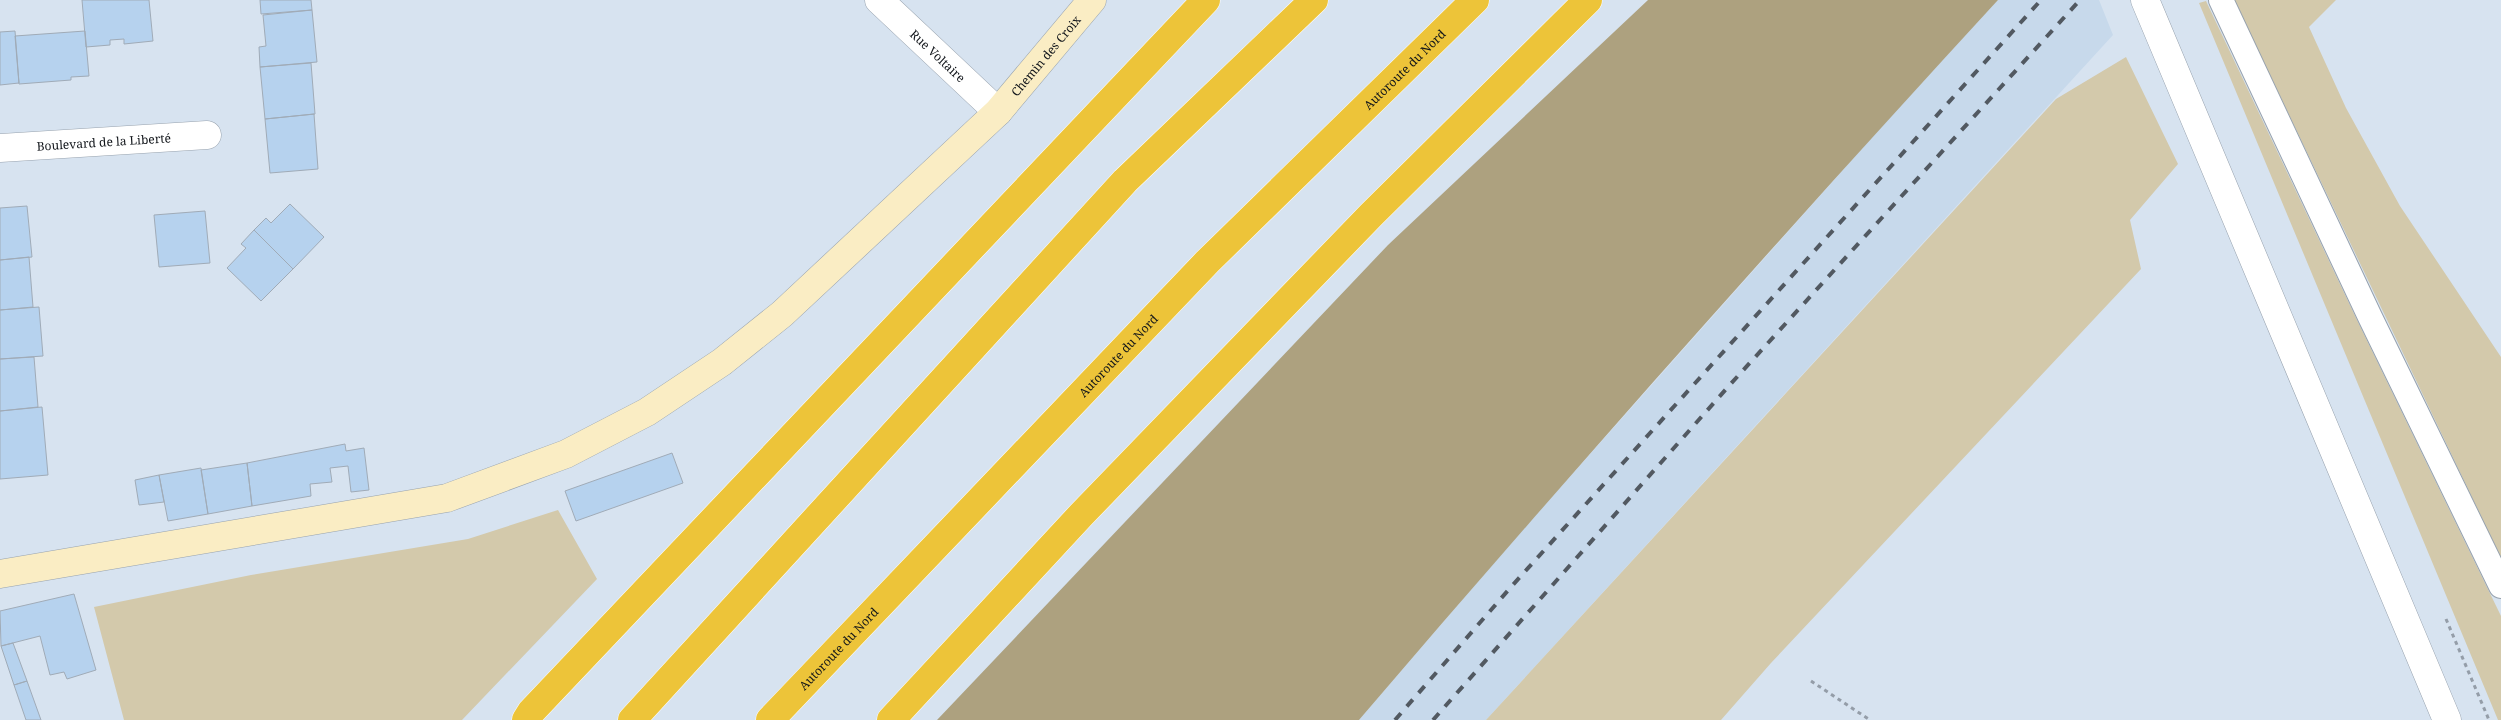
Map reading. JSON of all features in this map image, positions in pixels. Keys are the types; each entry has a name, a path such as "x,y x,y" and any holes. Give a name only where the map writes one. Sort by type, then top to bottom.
{"highway":[{"path":"525,717 1206,0"},
{"path":"632,720 1125,182 1314,0"},
{"name":"Autoroute du Nord","path":"770,720 1207,262 1475,0"},
{"path":"891,720 1080,515 1371,215 1588,0"}],"main road":[{"name":"Chemin des Croix","path":"0,574 448,498 566,454 647,412 722,362 782,314 998,112 1092,0"}],"street":[{"name":"Rue Voltaire","path":"879,0 998,112"},
{"path":"2145,0 2447,720"},
{"name":"Boulevard de la Liberté","path":"0,148 207,135"}],"lane":[{"path":"2221,0 2391,362 2501,586"}],"path":[{"path":"1811,681 1870,720"}],"shaded area":[{"path":"1648,0 1998,0 1676,357 1359,720 937,720 1388,245"},
{"path":"1998,0 2099,0 2113,35 1486,720 1359,720 1519,534 1884,124"},
{"path":"2234,0 2336,0 2309,27 2346,108 2400,206 2501,357 2501,558"},
{"path":"2206,1 2357,320 2501,616 2501,720 2498,720 2199,3"},
{"path":"2126,57 2178,164 2130,220 2141,269 1771,663 1721,720 1486,720 2056,99"},
{"path":"558,510 597,579 462,720 124,720 94,607 251,575 468,539"}],"building":[{"path":"82,0 149,0 153,41 124,44 124,39 110,40 110,45 86,47"},
{"path":"260,0 311,0 312,10 261,14"},
{"path":"312,10 317,62 260,67 259,47 266,46 263,15"},
{"path":"15,31 19,83 0,85 0,32"},
{"path":"85,31 89,76 71,77 71,80 19,84 15,36"},
{"path":"311,63 315,114 265,119 260,67"},
{"path":"314,114 318,169 270,173 265,119"},
{"path":"290,204 324,237 293,269 254,230 266,218 271,223"},
{"path":"27,206 32,257 0,260 0,208"},
{"path":"205,211 210,263 159,267 154,215"},
{"path":"254,230 293,269 261,301 227,268 246,248 241,244"},
{"path":"29,257 33,307 0,310 0,260"},
{"path":"39,307 43,356 0,359 0,310"},
{"path":"34,357 38,407 0,411 0,359"},
{"path":"42,407 48,475 0,479 0,411"},
{"path":"345,444 346,451 364,448 369,490 351,492 348,466 330,468 332,482 310,484 311,496 252,506 247,463"},
{"path":"672,453 683,483 576,521 565,491"},
{"path":"247,463 252,506 208,514 201,470"},
{"path":"201,468 208,514 168,521 159,475"},
{"path":"159,475 164,502 139,505 135,480"},
{"path":"74,594 96,670 67,679 64,672 50,675 40,636 1,646 0,611"},
{"path":"13,643 27,681 14,685 1,646"},
{"path":"27,681 41,720 26,720 14,685"}],"railway":[{"path":"1395,720 1511,587 2041,0"},
{"path":"1433,720 1727,388 2080,0"}]}
